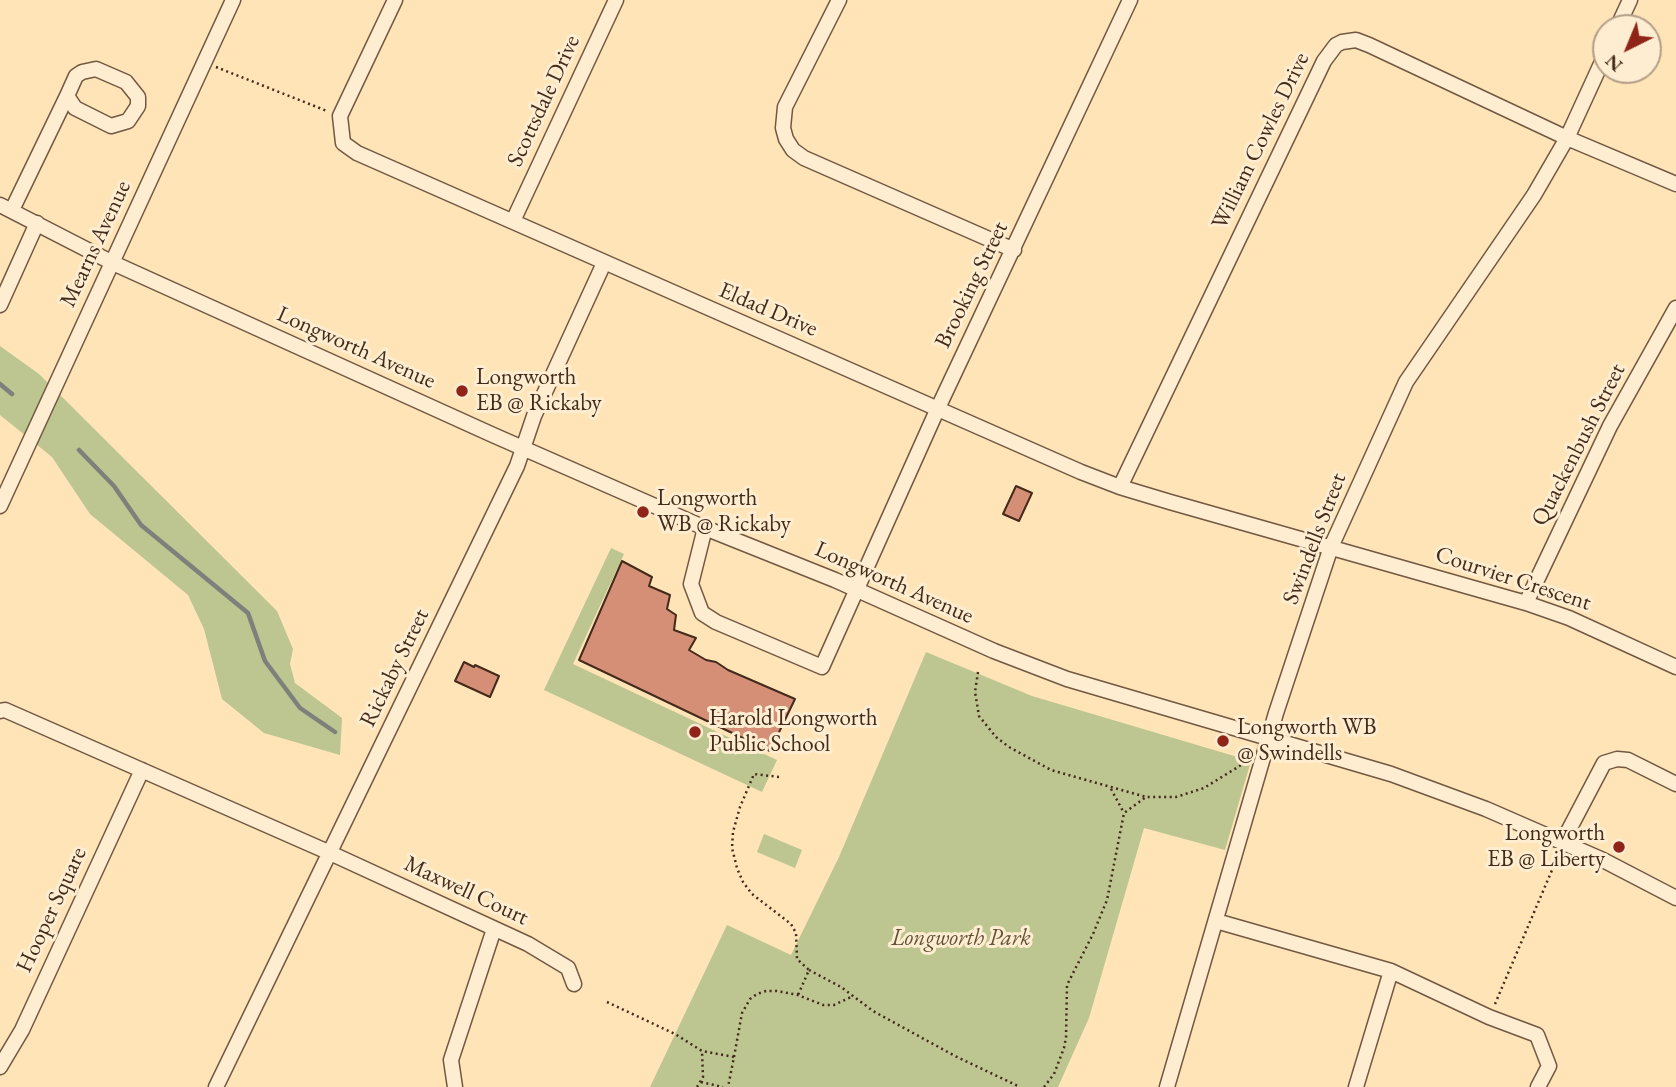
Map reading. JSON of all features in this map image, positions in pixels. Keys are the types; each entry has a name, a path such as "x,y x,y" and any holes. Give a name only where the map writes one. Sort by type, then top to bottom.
{"street":[{"name":"Mearns Avenue","path":"0,506 233,0"},
{"path":"340,116 395,0"},
{"name":"Scottsdale Drive","path":"513,221 616,0"},
{"path":"839,0 785,107 783,128 793,150 804,158 1014,250"},
{"name":"Brooking Street","path":"705,528 691,584 702,613 716,622 822,667 938,408 1130,0"},
{"name":"William Cowles Drive","path":"1119,487 1324,61 1336,45 1356,40 1369,45 1567,138"},
{"path":"6,208 76,76 96,69 127,82 138,97 138,106 128,121 111,126 75,108 67,96"},
{"name":"Swindells Street","path":"1167,1087 1268,738 1331,547 1406,382 1534,195 1567,138 1592,84"},
{"name":"Eldad Drive","path":"340,116 343,143 357,153 1119,487 1331,547"},
{"path":"1567,138 1676,184"},
{"name":"Longworth Avenue","path":"6,208 113,263 525,449 705,528 857,590 965,639 1067,679 1391,774 1486,809 1603,860 1676,898"},
{"path":"2,297 37,223"},
{"name":"Rickaby Street","path":"216,1087 525,449 534,416 604,263"},
{"name":"Quackenbush Street","path":"1526,603 1610,426 1676,309"},
{"name":"Courvier Crescent","path":"1331,547 1526,603 1569,618 1676,667"},
{"path":"0,711 5,710 328,852"},
{"path":"1562,843 1604,763 1617,759 1628,761 1676,783"},
{"name":"Hooper Square","path":"0,1067 22,1030 142,770"},
{"name":"Maxwell Court","path":"328,852 528,944 568,968 574,984"},
{"path":"1216,921 1391,971 1489,1017 1537,1035 1549,1066 1538,1087"},
{"path":"455,1087 451,1060 494,929"},
{"path":"1356,1087 1391,971"}],"path":[{"path":"204,61 340,116"},
{"path":"978,672 975,692 979,716 996,737 1024,757 1051,770 1146,796 1176,797 1225,777 1250,759"},
{"path":"779,777 754,774 740,807 733,832 733,848 743,883 752,894 791,924 796,933 797,959 873,1011 1020,1087"},
{"path":"1044,1087 1054,1074 1064,1048 1067,985 1097,927 1107,900 1124,813 1109,786"},
{"path":"1124,813 1146,796"},
{"path":"1489,1017 1562,843"},
{"path":"798,995 810,970"},
{"path":"703,1082 726,1087 742,1013 750,999 766,991 798,995 823,1005 834,1005 853,996"},
{"path":"607,1002 675,1034 702,1051 734,1057"},
{"path":"702,1051 703,1082"},
{"path":"697,1087 703,1082"}],"green space":[{"path":"0,346 39,374 277,611 293,649 290,664 295,683 342,718 340,755 264,733 222,699 204,629 188,595 90,514 52,457 0,415"},
{"path":"611,548 624,554 573,664 777,760 762,792 544,690"},
{"name":"Longworth Park","path":"926,652 1032,696 1251,761 1225,850 1144,828 1089,1018 1058,1087 650,1087 727,925 791,955 839,857"},
{"path":"764,834 802,850 795,868 757,852"}],"building":[{"path":"1016,486 1032,493 1019,521 1003,514"},
{"path":"622,561 652,577 649,586 670,595 667,609 676,615 674,630 696,638 689,650 795,699 770,751 579,660"},
{"path":"464,662 499,676 490,697 455,681"}],"waterway":[{"path":"0,384 12,394"},
{"path":"79,450 114,486 141,525 248,613 265,661 300,708 335,732"}],"place":[{"name":"Longworth EB @ Rickaby","path":"462,391"},
{"name":"Longworth WB @ Rickaby","path":"643,512"},
{"name":"Harold Longworth Public School","path":"695,732"},
{"name":"Longworth WB @ Swindells","path":"1223,741"},
{"name":"Longworth EB @ Liberty","path":"1619,847"}]}
